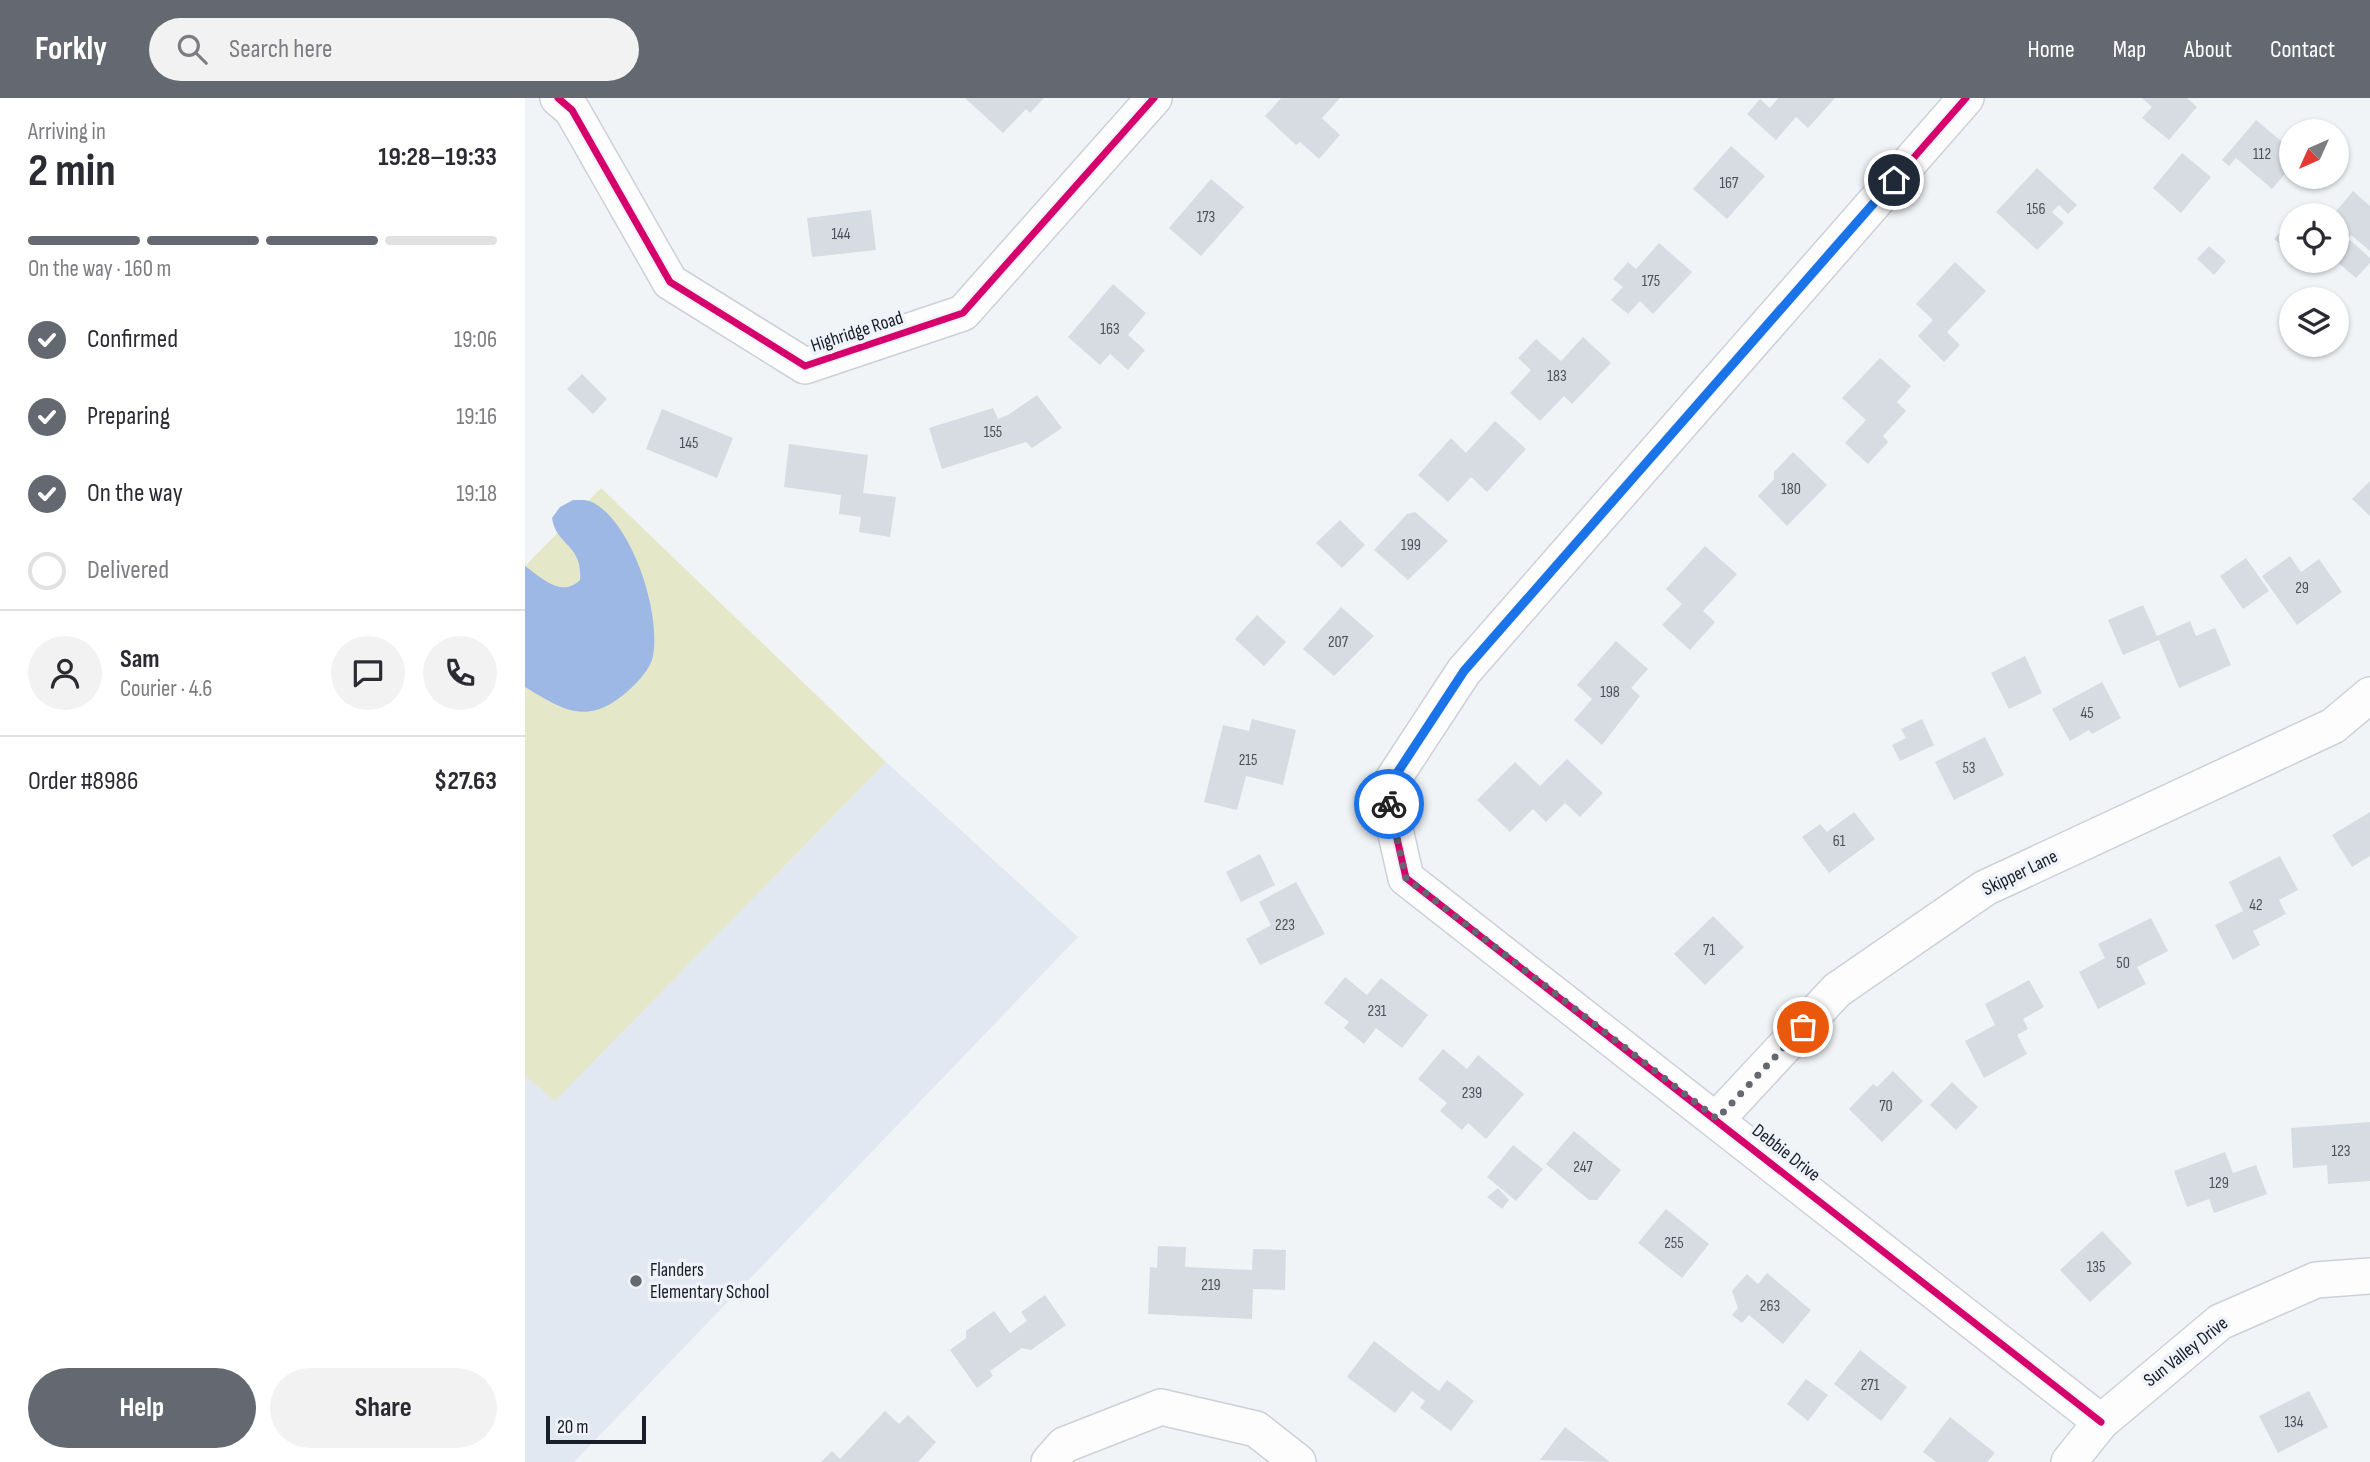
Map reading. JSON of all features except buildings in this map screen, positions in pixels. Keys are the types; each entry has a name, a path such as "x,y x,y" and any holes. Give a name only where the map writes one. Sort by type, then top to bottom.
{"street":[{"name":"Highridge Road","path":"558,98 572,110 670,282 805,366 963,313 1154,98"},
{"name":"Debbie Drive","path":"1966,98 1464,671 1386,790 1406,878 2101,1422"},
{"name":"Skipper Lane","path":"1717,1119 1837,990 1985,888 2333,726 2370,695"},
{"name":"Sun Valley Drive","path":"2069,1462 2101,1422 2220,1322 2316,1280 2370,1276"},
{"path":"1049,1462 1065,1445 1161,1408 1256,1429 1298,1462"}],"shaded area":[{"name":"Flanders Elementary School","path":"886,762 1078,937 574,1462 525,1462 525,1076 555,1100"}],"green space":[{"path":"601,488 886,762 555,1101 525,1076 525,566"}],"water":[{"path":"573,500 594,503 608,514 621,530 641,572 653,617 653,656 647,670 615,701 589,711 565,708 525,687 525,566 558,587 573,585 580,580 580,568 574,552 558,534 552,518 560,507"}],"cycle path":[{"path":"558,98 572,110 670,282 805,366 963,313 1154,98"},
{"path":"1966,98 1464,671 1386,790 1406,878 2101,1422"}],"way so far":[{"path":"1389,804 1406,878 1717,1119 1803,1027"}],"place":[{"name":"Flanders Elementary School","path":"636,1281"}],"route":[{"path":"1389,804 1386,790 1464,671 1894,180"}]}
